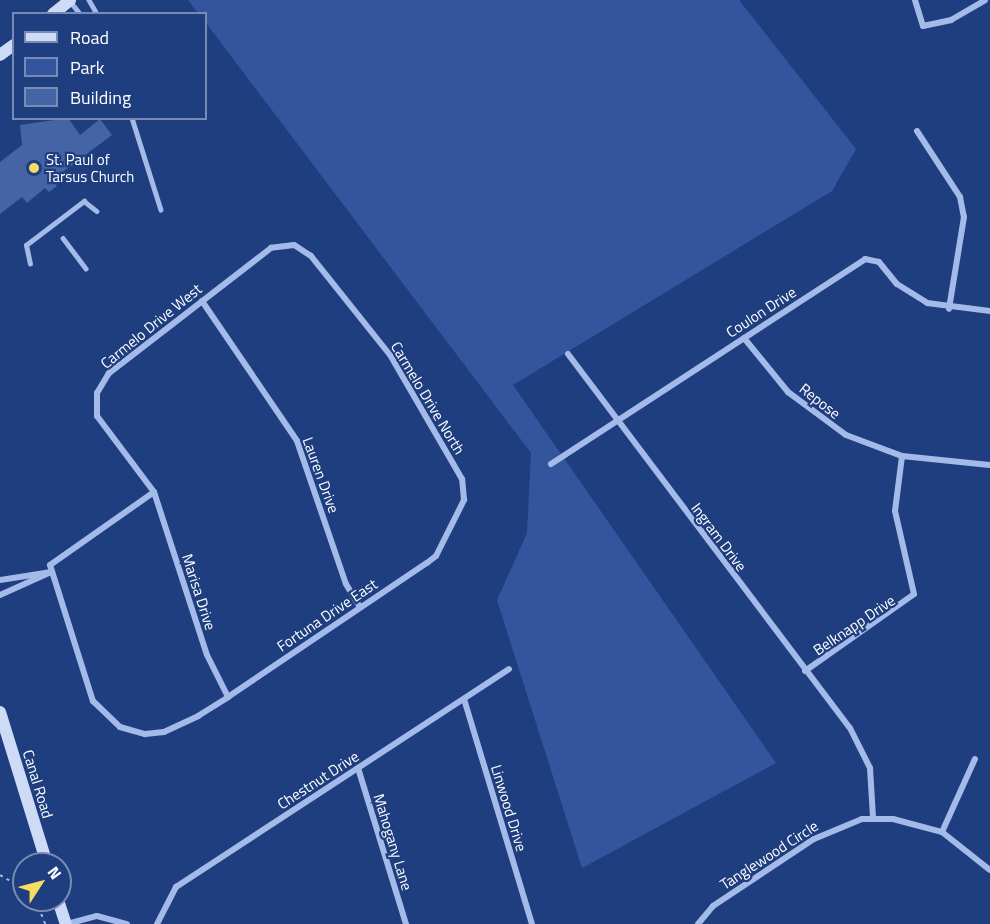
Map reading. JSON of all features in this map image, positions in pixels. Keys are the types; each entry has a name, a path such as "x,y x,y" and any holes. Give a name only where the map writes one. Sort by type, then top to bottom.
{"street":[{"path":"55,12 70,0"},
{"path":"915,0 923,26 951,20 985,0"},
{"path":"917,131 960,197 964,218 949,309"},
{"name":"Carmelo Drive West","path":"154,492 99,420 97,393 109,373 271,248 294,245"},
{"name":"Carmelo Drive North","path":"294,245 311,256 386,349 415,396 462,479 464,500 456,521"},
{"name":"Coulon Drive","path":"551,464 615,419 865,259 879,262 914,296 949,309 990,311"},
{"name":"Lauren Drive","path":"202,301 297,441 346,584 360,608"},
{"name":"Repose","path":"744,338 817,416 846,435 902,456 990,465"},
{"name":"Ingram Drive","path":"568,354 853,733 870,768 873,817"},
{"name":"Belknapp Drive","path":"806,671 914,594 895,511 902,456"},
{"path":"51,572 55,556 154,492"},
{"name":"Marisa Drive","path":"154,492 207,656 228,697"},
{"name":"Fortuna Drive East","path":"51,572 88,692 103,714 120,727 145,734 164,732 198,716 228,697 436,556 456,521"},
{"path":"0,580 51,572"},
{"path":"0,595 51,572"},
{"name":"Chestnut Drive","path":"157,924 176,888 508,669"},
{"name":"Linwood Drive","path":"464,699 532,924"},
{"name":"Canal Road","path":"0,712 43,852"},
{"path":"942,832 975,759"},
{"name":"Mahogany Lane","path":"358,768 406,924"},
{"path":"873,817 942,832 990,870"},
{"name":"Tanglewood Circle","path":"698,924 713,906 814,839 873,817"},
{"path":"67,924 96,916 105,922 126,924"}],"lane":[{"path":"133,120 161,210"},
{"path":"30,264 26,245 84,201 98,211"},
{"path":"63,238 86,268"}],"green space":[{"path":"188,0 739,0 856,149 832,191 513,385 776,763 582,868 497,600 527,533 531,453 207,24 207,12 197,12"}],"building":[{"name":"St. Paul of Tarsus Church","path":"69,120 80,135 101,120 112,135 52,180 57,186 49,192 45,188 27,203 22,197 0,214 0,162 22,145 20,125"}],"place":[{"name":"St. Paul of Tarsus Church","path":"34,168"}]}
